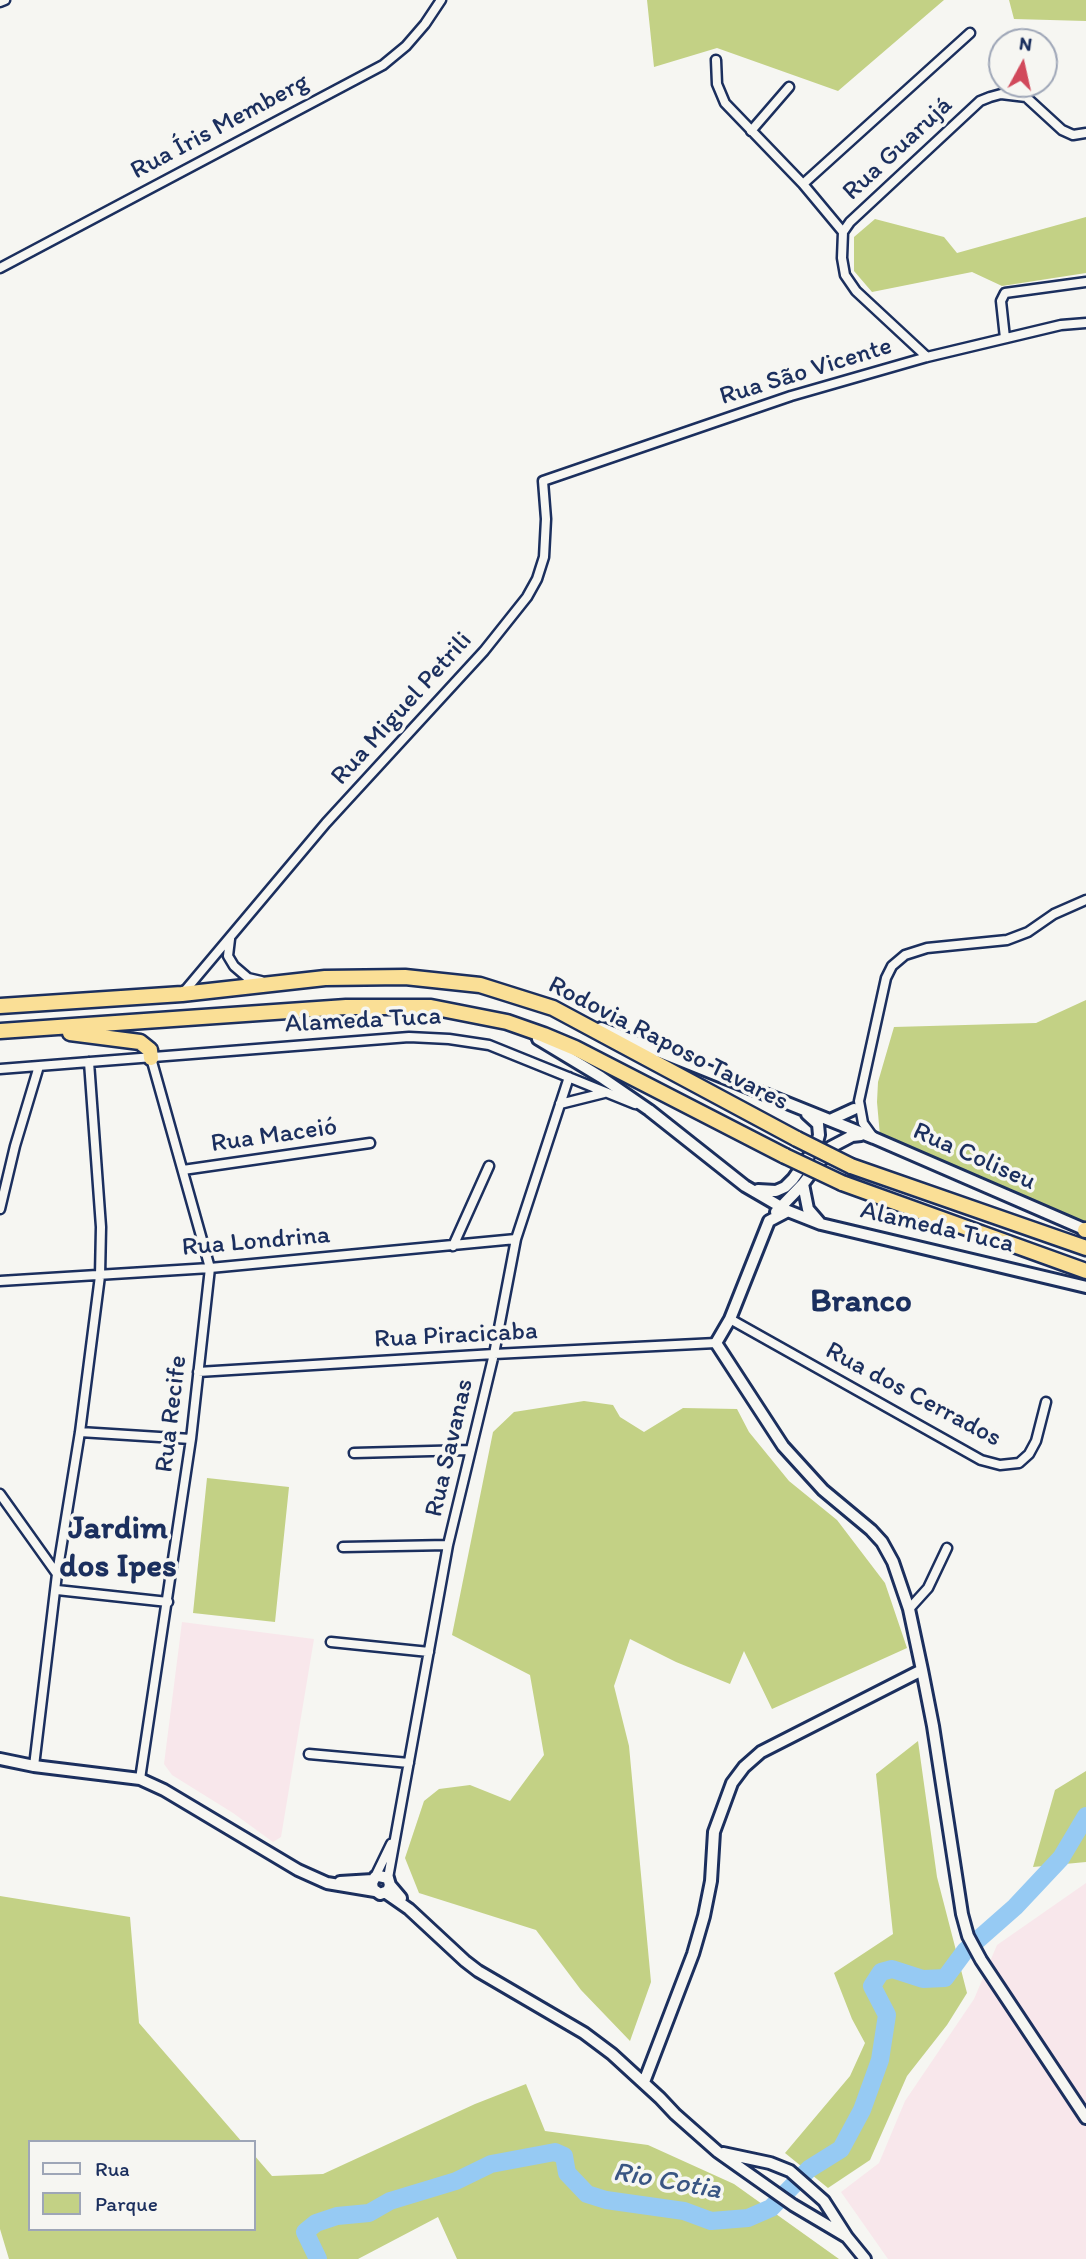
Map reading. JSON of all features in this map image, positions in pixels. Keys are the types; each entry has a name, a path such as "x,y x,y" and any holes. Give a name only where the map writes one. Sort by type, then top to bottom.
{"highway":[{"name":"Rodovia Raposo Tavares","path":"0,1006 182,994 365,976 444,980 480,985 553,1008 851,1166 1086,1248"},
{"name":"Rodovia Raposo Tavares","path":"0,1031 398,1005 444,1009 507,1022 575,1048 842,1183 1086,1270"},
{"path":"45,1029 140,1042 150,1050 151,1058"}],"street":[{"path":"0,2 5,0"},
{"name":"Rua Íris Memberg","path":"0,268 383,65 406,46 441,0"},
{"path":"803,184 971,33"},
{"path":"716,60 716,74 725,103 803,184 843,233"},
{"path":"751,131 789,87"},
{"name":"Rua Guarujá","path":"927,357 850,283 845,275 842,258 843,233 861,211 980,101 1001,94 1026,97 1062,130 1073,135 1086,133"},
{"path":"1005,338 1001,300 1005,293 1086,282"},
{"name":"Rua São Vicente","path":"543,481 791,396 927,357 1061,325 1086,323"},
{"name":"Rua Miguel Petrili","path":"182,994 326,823 484,651 527,597 537,579 544,557 546,519 543,481"},
{"path":"1086,900 1054,914 1028,932 1007,940 927,948 905,955 892,966 886,978 856,1105 831,1147 784,1209 769,1222 730,1319 716,1343 783,1446 823,1490 871,1530 882,1542 893,1562 909,1609 922,1670 962,1914 968,1936 981,1960 1086,2118"},
{"path":"230,939 228,956 240,972 248,978 279,984"},
{"name":"Rua Coliseu","path":"553,1008 830,1120 1086,1230"},
{"name":"Alameda Tuca","path":"507,1022 557,1049 649,1110 745,1186 784,1209 821,1224 1086,1287"},
{"name":"Alameda Tuca","path":"0,1069 395,1038 436,1038 489,1045 649,1110"},
{"name":"Rua Recife","path":"140,1779 191,1439 210,1268 151,1058"},
{"path":"34,1766 57,1574 80,1432 100,1276 101,1227 89,1062"},
{"path":"0,1209 15,1146 39,1066"},
{"name":"Rua Savanas","path":"381,1884 395,1836 448,1545 494,1354 516,1239 569,1077"},
{"path":"560,1104 608,1093"},
{"path":"830,1120 856,1105"},
{"path":"831,1147 852,1136 869,1137 856,1105"},
{"path":"745,1186 764,1192 776,1192 797,1173 816,1146 819,1135 816,1121 801,1110"},
{"name":"Rua Maceió","path":"183,1170 370,1143"},
{"path":"453,1246 489,1166"},
{"path":"803,1184 808,1209 821,1224"},
{"path":"762,1196 769,1222"},
{"name":"Rua Londrina","path":"0,1282 210,1268 516,1239"},
{"name":"Rua dos Cerrados","path":"730,1319 981,1460 1000,1465 1019,1463 1029,1454 1036,1441 1046,1402"},
{"name":"Rua Piracicaba","path":"198,1372 716,1343"},
{"path":"80,1432 191,1439"},
{"path":"354,1453 470,1450"},
{"path":"0,1494 57,1574"},
{"path":"343,1547 448,1545"},
{"path":"909,1609 928,1588 947,1548"},
{"path":"57,1590 168,1602"},
{"path":"331,1642 429,1653"},
{"path":"644,2082 700,1929 711,1881 714,1832 732,1783 744,1767 761,1752 922,1670"},
{"path":"309,1754 409,1763"},
{"path":"0,1759 34,1766 140,1779 164,1790 298,1870 327,1883 381,1884 465,1961 612,2054 718,2152 793,2204 847,2237"},
{"path":"718,2152 790,2171 824,2201 865,2259"}],"shaded area":[{"path":"182,1622 314,1639 281,1837 273,1842 172,1775 164,1764"},
{"path":"1086,1883 1086,2259 888,2259 841,2192 879,2163 905,2101 974,1999 997,1945"}],"green space":[{"path":"647,0 944,0 838,91 717,48 654,67"},
{"path":"1009,0 1086,0 1086,21 1014,19"},
{"path":"1086,217 1086,273 1002,286 972,272 872,292 854,271 854,237 875,219 944,237 957,253"},
{"path":"1086,1000 1086,1227 880,1136 878,1082 894,1027 1036,1023"},
{"path":"584,1401 613,1405 620,1417 644,1432 683,1408 737,1409 749,1432 789,1481 837,1520 885,1583 907,1648 772,1709 744,1651 730,1684 630,1639 614,1686 629,1746 651,1982 630,2041 581,1990 536,1930 419,1893 405,1858 424,1801 439,1789 470,1785 510,1801 544,1755 530,1675 452,1635 493,1432 514,1412"},
{"path":"207,1478 289,1487 275,1622 193,1613"},
{"path":"918,1741 937,1877 967,1993 947,2025 907,2076 870,2160 828,2188 785,2153 850,2076 865,2043 852,2019 834,1973 893,1934 876,1774"},
{"path":"1086,1771 1086,1862 1033,1867 1055,1790"},
{"path":"0,1896 130,1917 139,2023 240,2140 28,2140 28,2231 256,2231 256,2157 272,2176 323,2174 475,2104 526,2084 545,2131 648,2145 734,2184 839,2259 457,2259 438,2217 358,2259 9,2259 0,2229"}],"waterway":[{"name":"Rio Cotia","path":"318,2259 305,2232 316,2223 337,2216 369,2213 390,2201 456,2181 491,2164 555,2152 564,2156 567,2173 587,2194 606,2200 684,2211 711,2221 748,2218 771,2208 809,2169 841,2149 862,2110 880,2060 887,2015 872,1986 881,1972 892,1969 923,1979 945,1978 965,1951 1015,1907 1061,1858 1086,1816"}],"district":[{"name":"Branco","path":"861,1303"},
{"name":"Jardim dos Ipes","path":"118,1549"}]}
